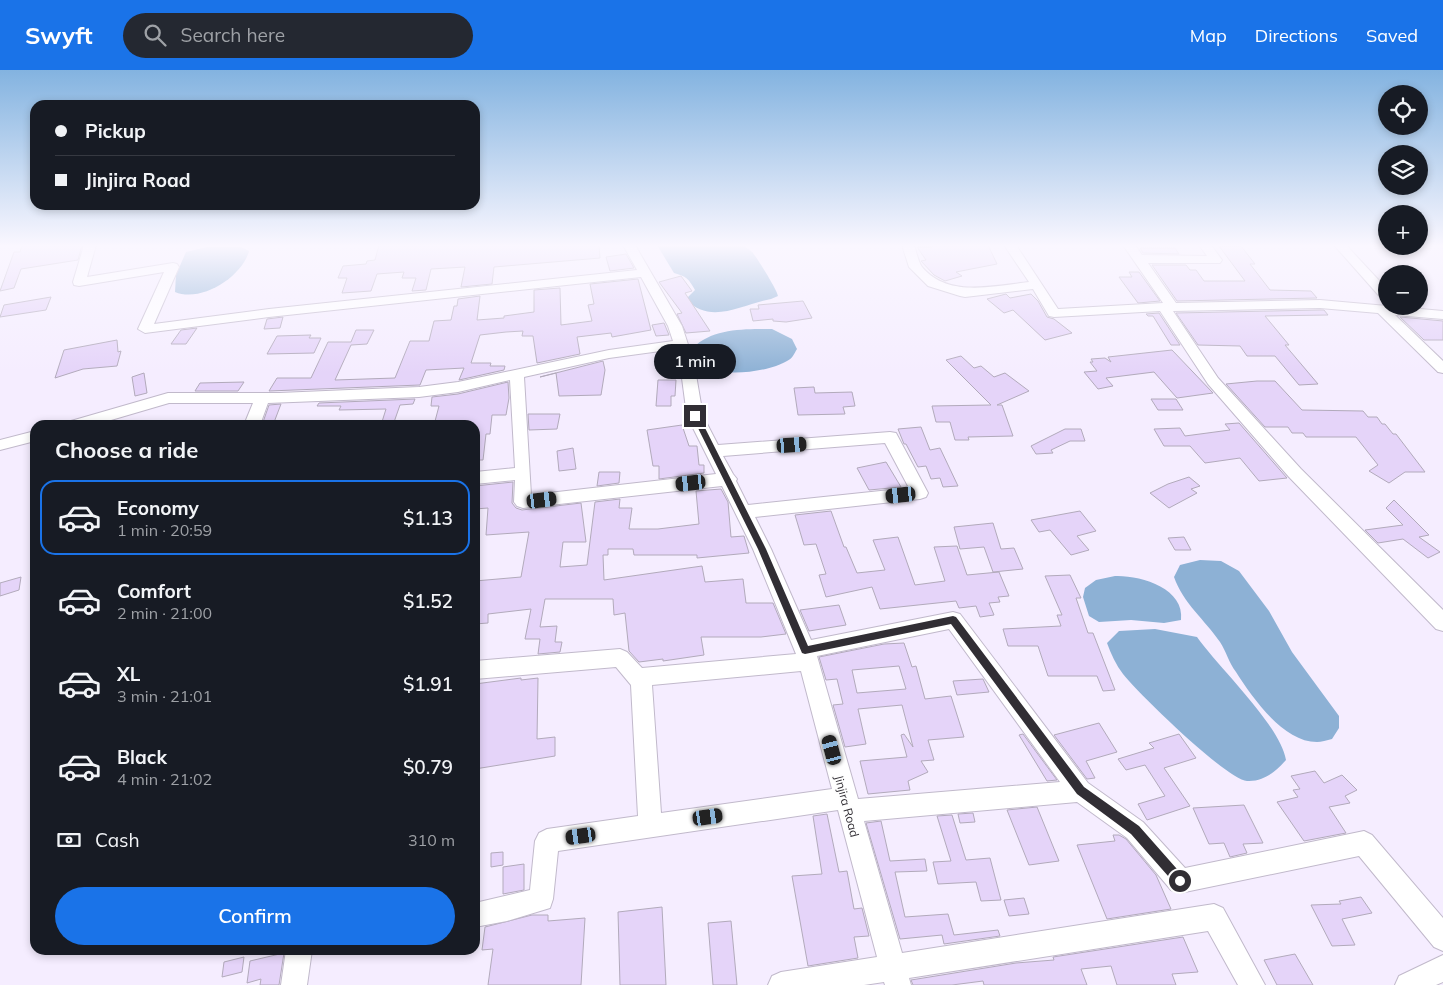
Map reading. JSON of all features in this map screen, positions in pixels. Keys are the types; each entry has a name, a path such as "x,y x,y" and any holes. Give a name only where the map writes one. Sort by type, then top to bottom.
{"street":[{"path":"164,288 145,329 269,313 506,288"},
{"name":"Jinjira Road","path":"653,288 675,326 681,344 687,363 695,416 729,479 807,656 895,976"},
{"path":"948,288 965,293 1020,288"},
{"path":"1038,288 1054,313 1168,307 1320,304 1378,310"},
{"path":"1156,288 1213,382 1295,473 1443,623"},
{"path":"1428,313 1443,315"},
{"path":"1387,315 1443,369"},
{"path":"93,420 168,398 262,398 419,392 458,387 609,354 681,344"},
{"path":"517,374 523,502 729,479"},
{"path":"254,420 262,398"},
{"path":"0,445 30,437"},
{"path":"714,451 890,437 920,493 744,512"},
{"path":"480,477 523,473"},
{"path":"641,681 641,678 807,656 953,620 1080,790 1135,830 1180,881 1364,843 1443,938"},
{"path":"480,670 620,658 641,681 650,826"},
{"path":"480,915 541,899 547,841 650,826 847,805 1080,790"},
{"path":"781,985 895,976 1214,917 1252,985"},
{"path":"294,985 298,955"},
{"path":"1408,985 1443,968"}],"water":[{"path":"175,288 214,288 197,294 175,292"},
{"path":"694,288 774,288 778,296 727,311 716,312 705,311 695,307 686,299 695,290"},
{"path":"772,329 792,339 797,349 790,359 778,365 754,371 728,372 715,371 697,362 696,345 713,335 722,332"},
{"path":"1200,560 1221,561 1239,571 1269,611 1292,652 1339,716 1339,728 1332,739 1317,742 1304,740 1292,735 1270,716 1251,693 1234,668 1220,642 1183,595 1174,577 1180,565"},
{"path":"1115,576 1148,581 1168,592 1176,599 1180,609 1181,620 1164,623 1131,620 1099,622 1089,616 1083,597 1085,588 1096,580"},
{"path":"1155,629 1197,637 1248,697 1273,730 1286,760 1278,768 1259,780 1247,781 1237,777 1221,767 1183,734 1123,674 1107,643 1119,631"}],"building":[{"path":"1,288 14,288 14,288 0,291"},
{"path":"344,288 372,288 371,291 342,293"},
{"path":"413,288 427,288 426,290 412,291"},
{"path":"560,288 561,325 592,321 588,305 594,304 591,288 640,288 651,330 612,337 611,333 577,337 580,354 537,363 533,336 522,336 523,331 480,335 471,363 491,363 490,366 505,366 504,370 459,380 464,368 426,370 420,385 269,391 277,378 311,378 328,342 351,342 356,330 374,330 367,344 351,345 335,380 395,378 410,341 429,341 434,321 451,320 454,306 457,306 458,299 480,296 477,320 504,318 504,316 534,312 534,290"},
{"path":"663,288 690,288 692,291 685,293 710,331 686,333 677,314 682,313"},
{"path":"1127,288 1150,288 1160,301 1138,303"},
{"path":"1168,288 1268,288 1270,290 1311,291 1317,298 1177,301"},
{"path":"1006,294 1010,298 1031,294 1038,301 1047,317 1054,319 1072,333 1045,340 1013,310 1004,313 987,299"},
{"path":"51,297 46,310 0,317 4,305"},
{"path":"803,301 812,318 786,322 773,321 773,319 753,321 750,309 759,309 758,305"},
{"path":"1324,310 1328,315 1265,316 1289,345 1285,345 1318,384 1299,385 1275,356 1247,356 1240,346 1198,345 1176,313"},
{"path":"1159,313 1180,345 1171,345 1153,316 1146,314"},
{"path":"283,317 280,328 264,329 267,319"},
{"path":"1400,317 1443,321 1443,340 1424,340"},
{"path":"664,323 669,335 656,336 652,325"},
{"path":"197,328 186,344 171,344 181,330"},
{"path":"311,335 309,338 321,338 314,353 267,354 277,336"},
{"path":"117,340 118,352 121,351 117,366 83,369 55,378 64,350"},
{"path":"1172,350 1213,393 1177,398 1154,372 1106,378 1113,386 1098,389 1084,372 1097,371 1090,362 1093,362 1091,359 1105,358 1111,362 1108,357"},
{"path":"961,356 974,368 981,366 994,377 1005,373 1029,391 997,405 1002,405 1013,436 968,437 969,440 955,440 950,422 936,422 932,406 991,405 946,360"},
{"path":"603,361 605,370 601,395 559,396 556,373 540,377"},
{"path":"144,373 147,393 135,396 132,377"},
{"path":"658,380 676,380 675,396 671,396 671,406 656,406"},
{"path":"1275,381 1302,410 1363,411 1368,417 1377,417 1393,434 1396,434 1425,472 1405,472 1389,483 1369,471 1378,465 1356,437 1306,437 1303,433 1292,433 1288,427 1265,427 1226,384"},
{"path":"244,382 238,391 195,391 200,383"},
{"path":"508,382 509,398 506,415 492,415 490,434 486,434 483,460 480,460 480,420 435,420 439,406 431,406 432,397 458,394"},
{"path":"814,387 815,393 852,392 855,406 843,407 845,414 798,415 794,388"},
{"path":"415,399 413,404 400,405 395,420 383,420 386,409 339,410 341,406 317,406 319,403"},
{"path":"1151,399 1176,399 1183,410 1158,410"},
{"path":"281,404 275,420 264,420 269,405"},
{"path":"528,414 560,414 557,429 529,430"},
{"path":"1239,423 1287,478 1259,481 1240,458 1205,463 1190,446 1164,446 1154,429 1180,428 1185,436 1230,430 1225,424"},
{"path":"682,425 689,446 697,446 699,465 704,465 704,473 659,479 659,466 653,466 647,430"},
{"path":"921,427 930,450 940,448 958,486 943,487 940,478 931,479 926,466 918,467 906,444 904,444 898,429"},
{"path":"1065,429 1081,429 1085,441 1070,441 1051,450 1053,453 1036,454 1031,446"},
{"path":"573,448 576,469 559,471 557,451"},
{"path":"886,462 901,487 869,490 857,468"},
{"path":"599,472 620,472 619,483 597,486"},
{"path":"1189,477 1200,486 1191,489 1197,493 1169,508 1150,493 1168,484"},
{"path":"513,482 512,503 516,508 522,510 581,503 586,542 563,542 560,567 587,565 595,502 620,499 619,508 632,508 629,529 658,529 699,524 696,491 721,489 728,502 731,537 744,536 749,553 697,558 697,555 634,555 633,549 608,549 608,555 603,555 604,580 702,566 705,582 743,579 746,603 773,603 786,634 761,637 701,637 704,655 663,661 663,659 639,662 629,651 625,613 614,615 613,599 545,599 540,627 557,626 555,642 562,642 560,652 538,654 540,639 525,639 531,609 488,614 488,623 480,624 480,581 521,577 529,532 486,535 488,508 480,509 480,485"},
{"path":"1394,500 1429,535 1419,537 1440,552 1428,558 1403,539 1378,543 1365,530 1403,525 1386,508"},
{"path":"831,511 844,547 846,547 857,573 885,570 873,540 898,537 915,585 945,581 934,547 957,546 967,575 999,572 1009,596 998,597 1000,602 989,603 994,615 980,617 976,606 959,608 956,601 880,609 872,587 826,597 819,575 826,574 816,544 804,545 795,515"},
{"path":"1080,511 1096,531 1077,536 1089,550 1071,555 1050,530 1039,532 1031,520"},
{"path":"993,523 1001,549 1014,548 1023,569 993,572 984,547 960,549 954,527"},
{"path":"1184,537 1191,550 1175,550 1168,538"},
{"path":"1070,575 1081,598 1076,598 1088,633 1093,633 1115,690 1103,691 1097,676 1048,676 1038,646 1008,646 1003,629 1061,626 1057,615 1062,615 1045,576"},
{"path":"21,577 19,590 0,596 0,583"},
{"path":"839,605 846,625 809,631 800,610"},
{"path":"904,643 912,667 916,666 925,699 951,696 964,737 928,740 934,760 921,761 928,772 908,781 910,790 868,794 860,761 907,757 901,735 904,734 913,747 902,705 858,709 866,744 845,747 833,705 843,704 837,679 826,680 819,657 884,644","holes":["899,666 906,689 857,693 852,670"]},
{"path":"521,678 521,680 538,678 537,739 555,737 555,756 480,768 480,683"},
{"path":"983,679 989,692 957,695 953,681"},
{"path":"1099,723 1117,752 1086,761 1095,778 1087,779 1054,735"},
{"path":"1023,734 1057,780 1047,781 1019,735"},
{"path":"1179,734 1196,758 1164,768 1190,806 1147,820 1138,804 1165,796 1145,765 1126,770 1118,759 1154,748 1149,743"},
{"path":"1315,771 1324,783 1342,775 1357,790 1345,796 1350,803 1329,807 1346,833 1304,841 1277,802 1298,797 1293,790 1300,789 1291,776"},
{"path":"1244,805 1263,843 1243,844 1247,853 1230,857 1224,843 1209,844 1193,808"},
{"path":"1037,807 1059,861 1029,865 1007,810"},
{"path":"973,813 975,822 960,823 958,814"},
{"path":"827,814 839,872 847,871 854,909 862,908 869,936 854,937 858,958 808,966 792,876 822,874 813,816"},
{"path":"952,815 966,860 990,858 1001,900 981,901 976,882 938,884 933,862 951,861 937,816"},
{"path":"881,821 890,861 925,859 927,871 895,872 905,917 948,914 954,935 998,930 1000,936 944,944 942,935 900,939 866,823"},
{"path":"1113,835 1119,835 1126,839 1156,875 1171,909 1107,919 1077,845 1115,841"},
{"path":"503,852 503,865 491,867 491,853"},
{"path":"524,864 524,890 503,894 503,867"},
{"path":"1361,897 1372,913 1342,919 1355,945 1332,946 1311,905 1341,904 1339,901"},
{"path":"1024,898 1029,914 1009,916 1004,900"},
{"path":"662,907 666,985 620,985 618,912"},
{"path":"532,915 548,915 548,921 585,918 581,985 488,985 493,949 482,950 485,927"},
{"path":"731,921 737,985 713,985 708,923"},
{"path":"1183,937 1198,972 1172,974 1176,985 1117,985 1111,966 1081,969 1087,985 984,985 983,981 952,985 913,985 911,980 1016,963 1054,960 1053,957"},
{"path":"1295,954 1313,985 1277,985 1264,960"},
{"path":"284,955 279,985 260,985 261,979 247,983 250,961"},
{"path":"244,957 242,972 222,977 224,962"}],"route":[{"path":"695,416 729,479 762,549 805,650 953,620 1080,790 1135,830 1180,881"}]}
